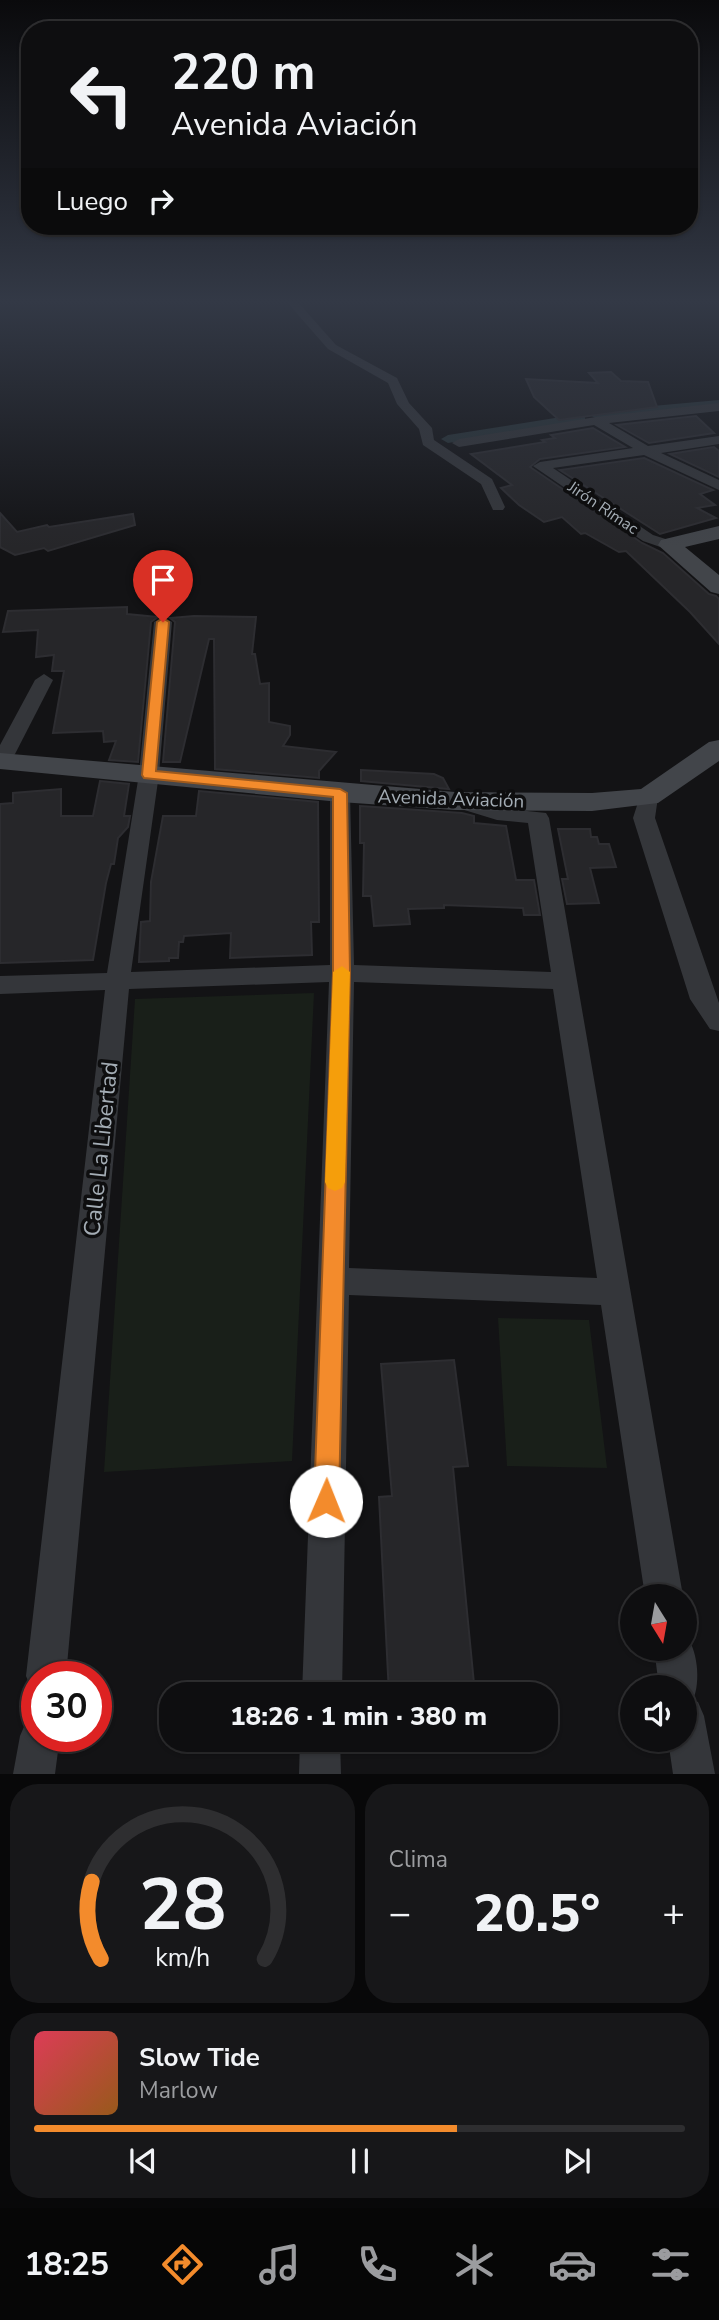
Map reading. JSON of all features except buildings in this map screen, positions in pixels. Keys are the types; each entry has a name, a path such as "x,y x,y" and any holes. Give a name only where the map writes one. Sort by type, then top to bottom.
{"street":[{"path":"394,383 403,404 425,428 428,442 487,482 498,507"},
{"path":"459,443 596,421 719,407"},
{"path":"596,421 645,450 719,486"},
{"path":"645,450 719,440"},
{"name":"Jirón Rímac","path":"645,450 540,466 648,538 676,543"},
{"path":"719,532 676,543 719,587"},
{"name":"Calle La Libertad","path":"48,1661 118,980 149,775 163,622"},
{"path":"0,759 44,680"},
{"name":"Avenida Aviación","path":"0,759 340,793 455,801 592,802 648,797 719,748"},
{"path":"321,1682 342,973 340,793"},
{"path":"648,797 644,818 703,999 719,1022"},
{"path":"455,801 497,814 538,818 662,1584"},
{"path":"0,985 342,973 564,981"},
{"path":"332,1281 613,1292"},
{"path":"34,1774 37,1752"},
{"path":"320,1752 320,1774"},
{"path":"690,1752 694,1774"}],"shaded area":[{"path":"314,993 292,1461 104,1472 135,999"},
{"path":"498,1318 589,1320 607,1468 507,1466"}],"waterway":[{"path":"597,415 719,404"},
{"path":"448,439 580,418"}],"slow traffic":[{"path":"335,1182 342,972"}],"route":[{"path":"163,622 149,775 340,793 342,973 326,1501"}]}
